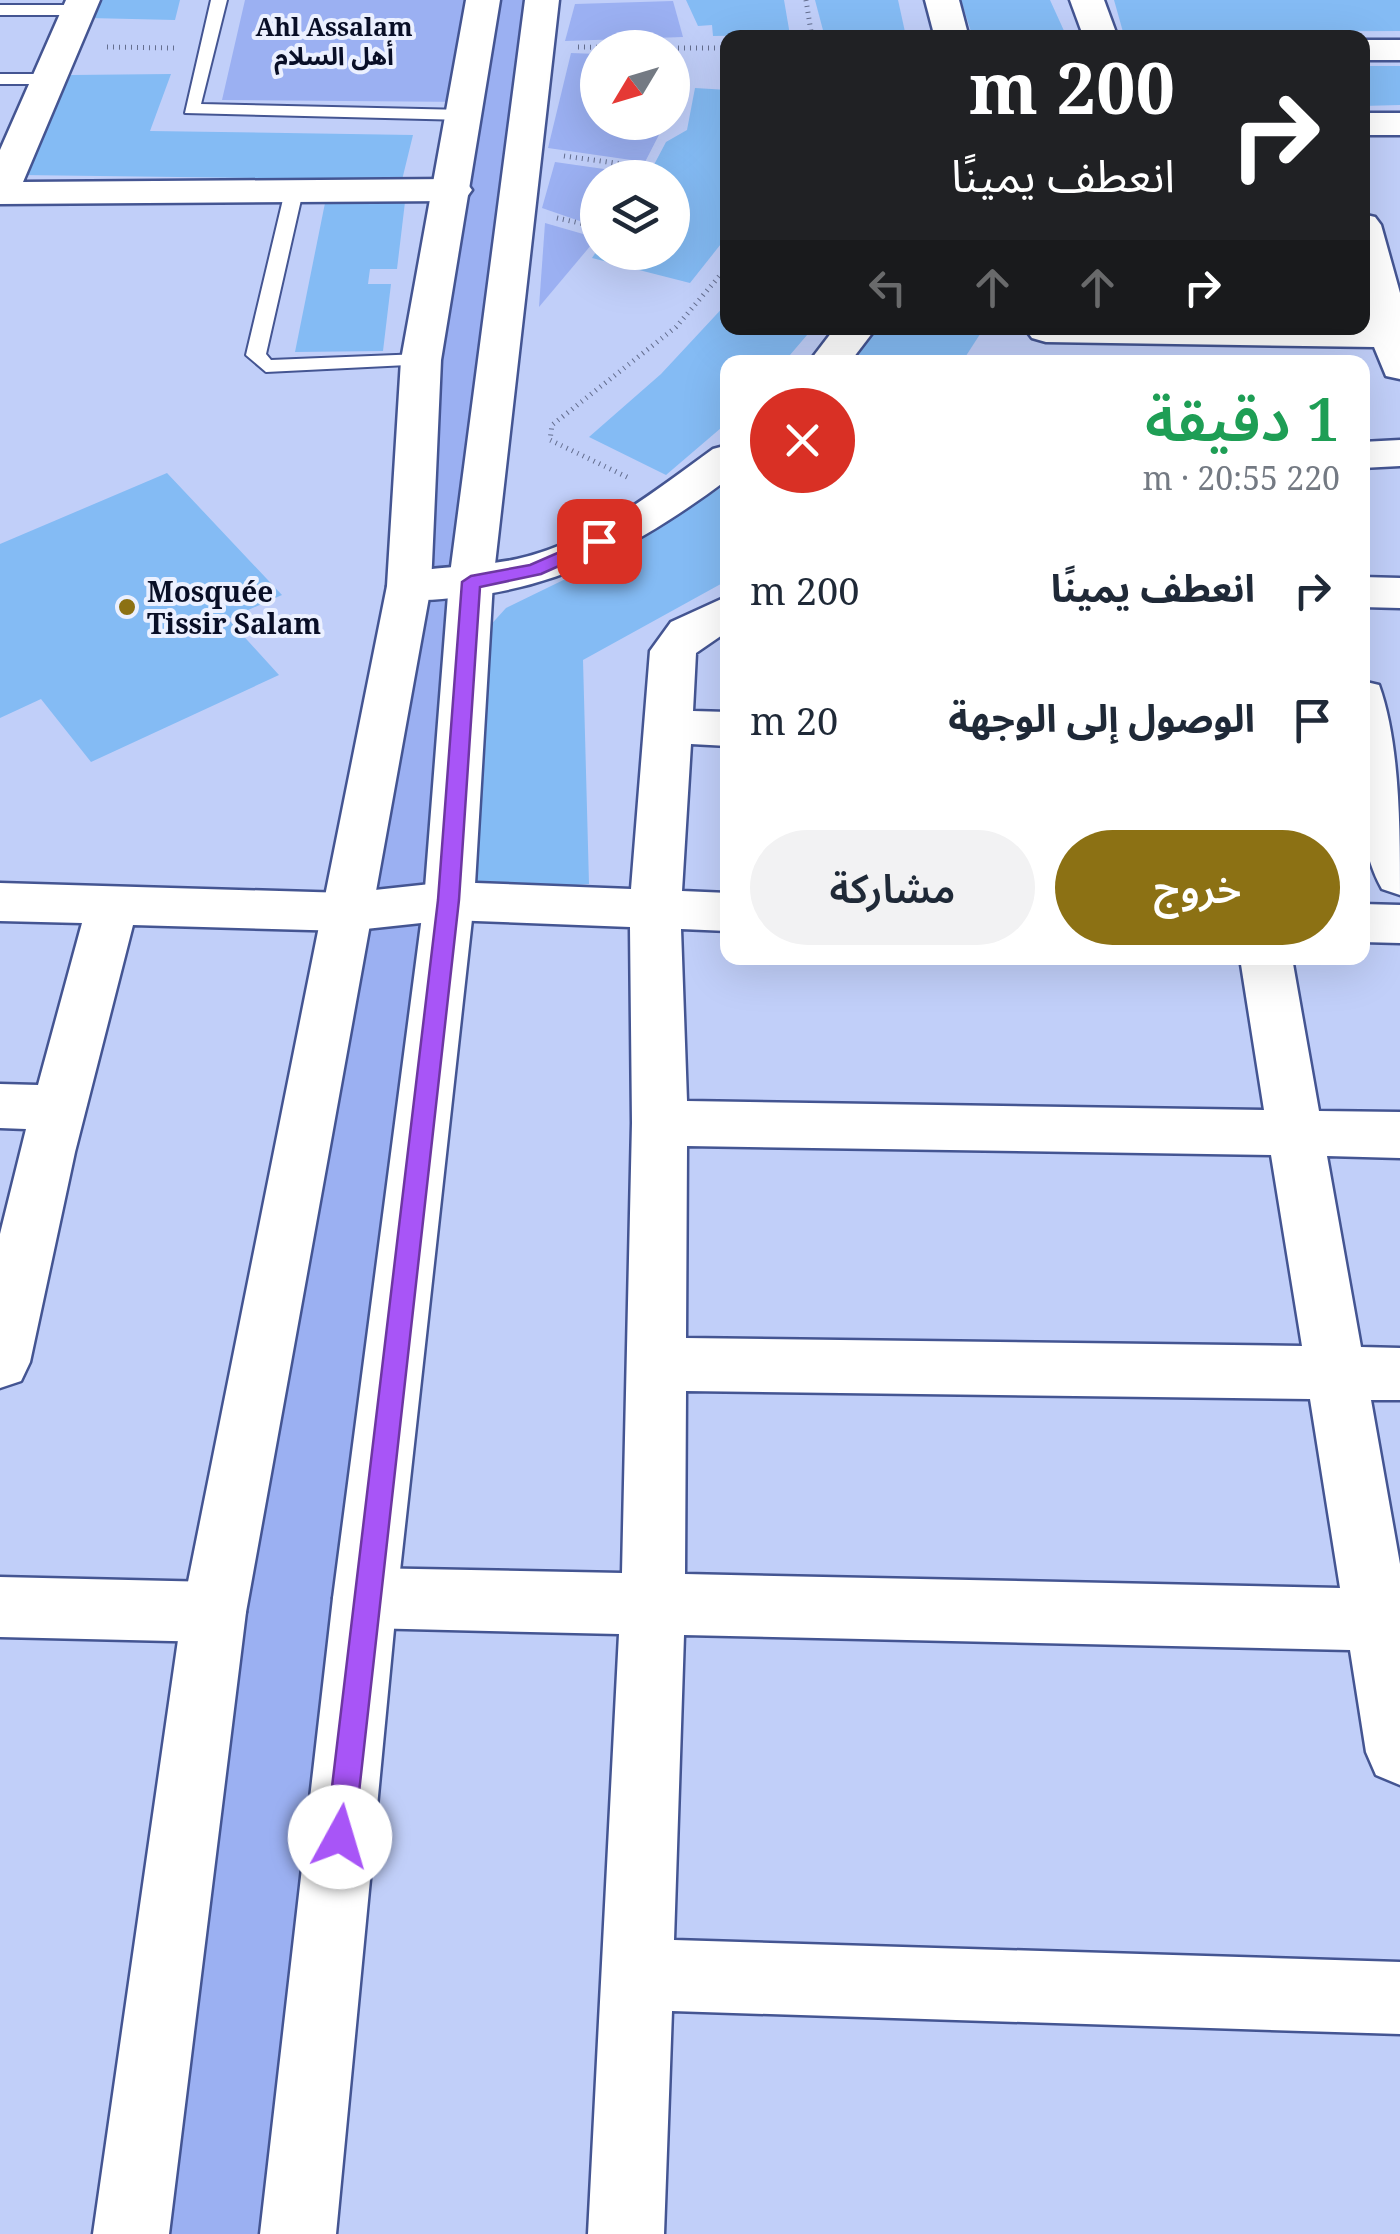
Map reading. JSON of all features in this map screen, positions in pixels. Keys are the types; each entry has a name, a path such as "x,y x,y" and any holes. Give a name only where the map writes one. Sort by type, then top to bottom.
{"street":[{"path":"131,2234 214,1612 410,586 421,360 466,115 482,0"},
{"path":"942,0 950,30"},
{"path":"1087,0 1098,30"},
{"path":"81,5 0,192 453,190"},
{"path":"298,2234 364,1598 448,900 471,582 539,23"},
{"path":"1370,50 1400,50"},
{"path":"1370,124 1400,124"},
{"path":"1370,224 1400,224"},
{"path":"1171,335 1397,346 1370,252"},
{"path":"835,355 850,335"},
{"path":"1026,355 1042,335"},
{"path":"1370,455 1400,453"},
{"path":"410,586 471,582 535,570 578,553 720,464"},
{"path":"1370,592 1400,593"},
{"path":"626,2234 653,1605 660,1123 655,911 673,652 687,634 720,615"},
{"path":"1370,724 1400,876"},
{"path":"670,726 720,728"},
{"path":"0,902 347,912 448,900 720,912"},
{"path":"2,1341 58,1107 112,906"},
{"path":"1370,923 1400,924"},
{"path":"1267,965 1336,1374 1388,1620 1400,1752"},
{"path":"0,1106 58,1107"},
{"path":"660,1123 1400,1135"},
{"path":"656,1364 1400,1374"},
{"path":"364,1598 1388,1620"},
{"path":"0,1607 214,1612"},
{"path":"637,1974 1400,1998"}],"lane":[{"path":"219,0 191,109 466,115"},
{"path":"0,10 81,5"},
{"path":"0,79 49,79"},
{"path":"294,191 256,355 260,361 266,366 421,360"}],"path":[{"path":"806,0 811,30"},
{"path":"539,23 580,32"},
{"path":"64,46 206,49"},
{"path":"690,48 720,48"},
{"path":"523,150 594,160"},
{"path":"670,498 550,440 552,425 676,327 720,275"}],"shaded area":[{"path":"245,0 544,0 290,2234 123,2234 469,102 222,100"},
{"path":"673,1 681,30 580,30 580,40 565,41 575,4"},
{"path":"571,53 580,53 580,140 656,140 646,160 548,148"},
{"path":"555,162 580,166 580,221 542,208"},
{"path":"545,223 580,233 580,258 539,307"}],"building":[{"path":"97,0 180,0 175,20 89,18"},
{"path":"686,0 784,0 789,30 720,30 720,36 713,36 712,25 698,26"},
{"path":"815,0 898,0 905,30 823,30"},
{"path":"961,0 1050,0 1064,30 970,30"},
{"path":"1114,0 1400,0 1400,31 1122,30"},
{"path":"1370,66 1400,66 1400,105 1370,106"},
{"path":"171,74 150,131 413,135 402,180 22,175 71,75"},
{"path":"695,88 720,90 720,245 690,283 639,270 690,270 690,160 656,160 666,142 690,140"},
{"path":"405,202 397,269 370,269 368,284 391,284 383,351 295,352 325,203"},
{"path":"720,311 720,335 807,335 790,355 720,355 720,429 666,475 589,437 661,374"},
{"path":"871,335 979,335 967,355 859,355"},
{"name":"Mosquée Tissir Salam","path":"167,473 282,595 228,619 279,675 91,762 41,699 0,718 0,544"},
{"path":"720,488 720,584 583,660 589,884 469,892 477,640 506,608 627,549"}],"place":[{"name":"Mosquée Tissir Salam","path":"127,607"}],"district":[{"name":"Ahl Assalam أهل السلام","path":"334,40"}],"route":[{"path":"340,1837 364,1598 448,900 471,582 535,570 599,541"}]}
